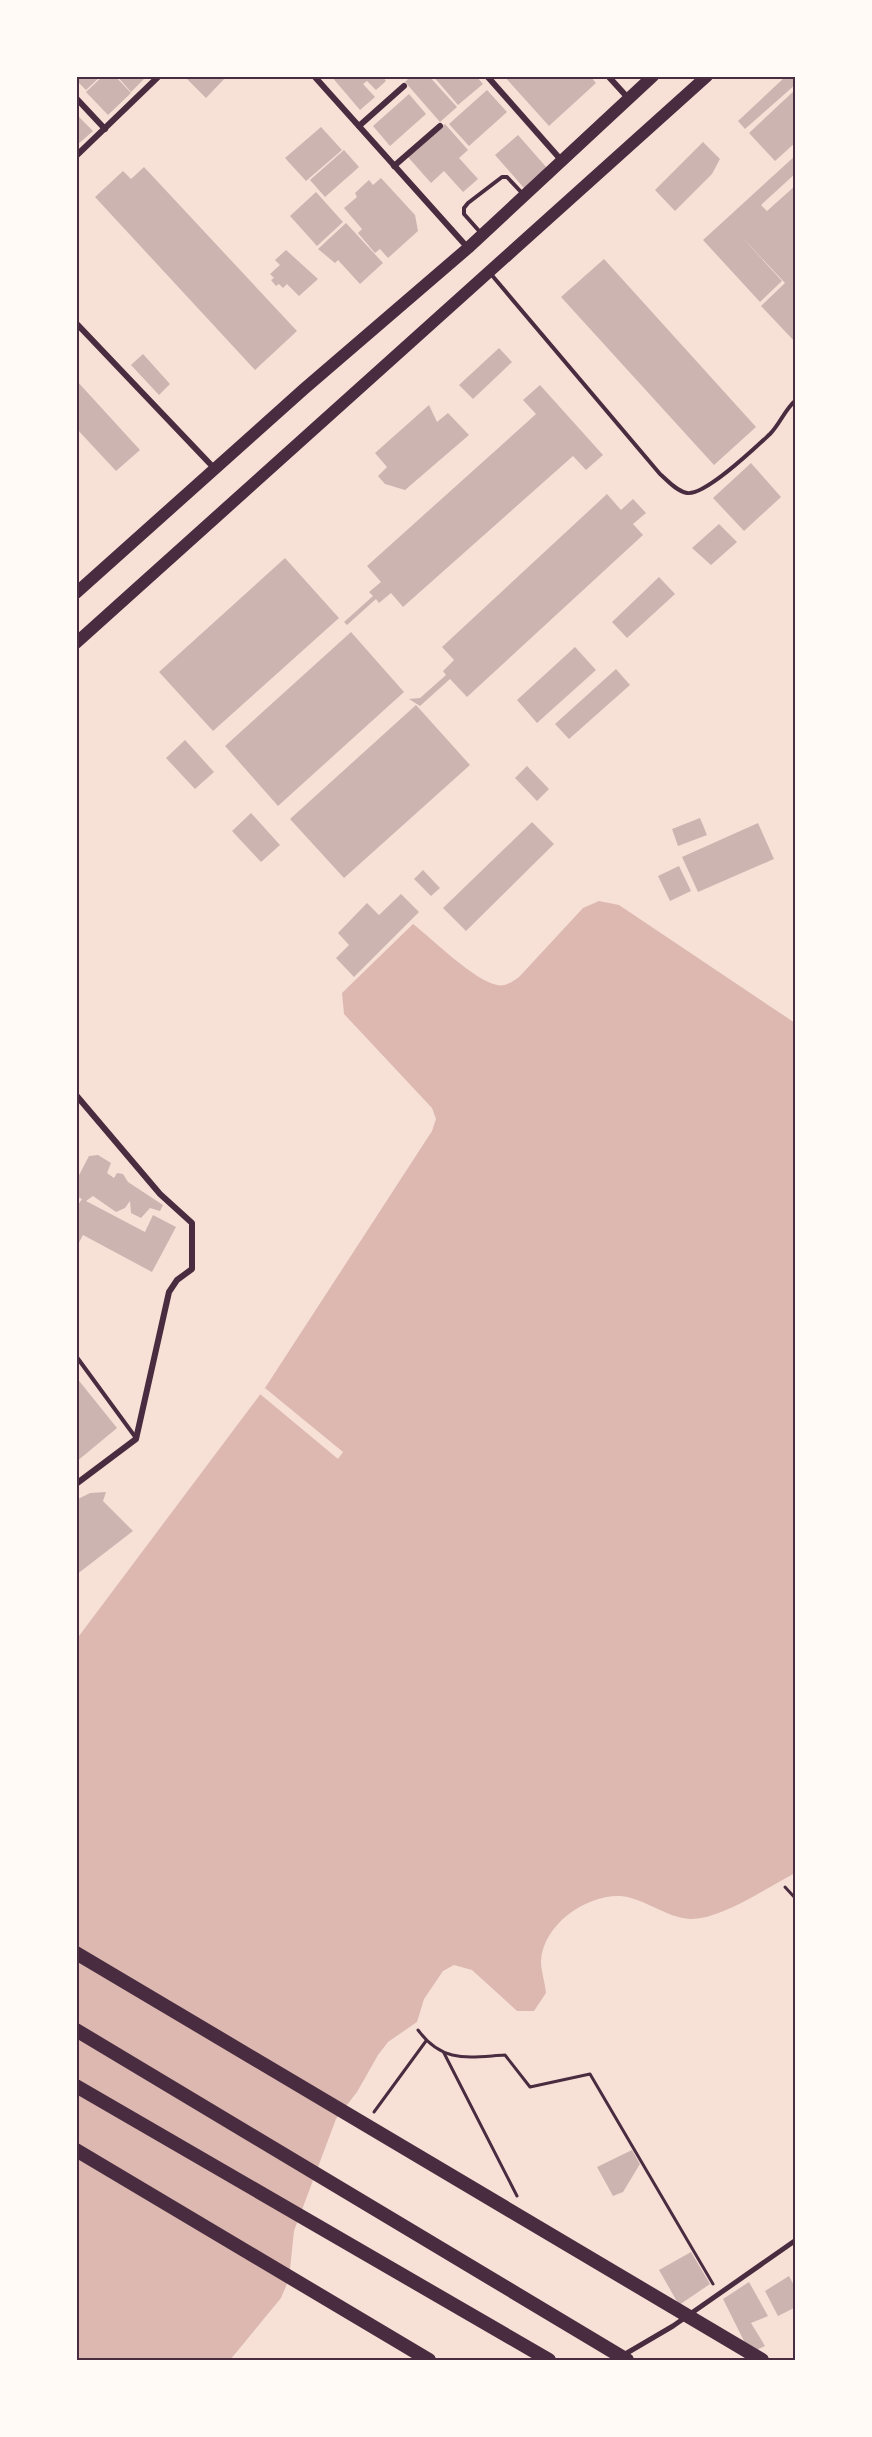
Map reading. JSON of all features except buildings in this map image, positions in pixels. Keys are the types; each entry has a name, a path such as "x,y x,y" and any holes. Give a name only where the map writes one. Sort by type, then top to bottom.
{"highway":[{"path":"76,1953 762,2361"},
{"path":"76,2030 627,2361"},
{"path":"76,2086 549,2361"},
{"path":"76,2150 429,2361"}],"main road":[{"path":"76,593 214,468 468,248 653,76"},
{"path":"76,643 707,76"}],"street":[{"path":"76,156 159,76"},
{"path":"314,76 468,248"},
{"path":"487,76 561,161"},
{"path":"608,76 629,99"},
{"path":"359,126 404,86"},
{"path":"76,98 105,129"},
{"path":"394,166 440,126"},
{"path":"76,323 214,468"},
{"path":"76,1095 160,1194 192,1223 192,1269 177,1280 169,1293 136,1439 76,1484"},
{"path":"615,2361 673,2326 795,2240"}],"lane":[{"path":"482,235 465,214 464,208 468,203 502,177 507,177 525,195"},
{"path":"490,273 660,474 675,487 687,493 700,491 712,484 770,434 795,400"},
{"path":"76,1356 136,1439"}],"path":[{"path":"785,1887 795,1899"},
{"path":"418,2030 426,2041 457,2058 505,2055 530,2087 590,2074 719,2293"},
{"path":"371,2117 426,2041"},
{"path":"443,2051 518,2197"}],"shaded area":[{"path":"599,901 619,905 795,1023 795,1873 730,1909 702,1918 681,1918 637,1900 620,1896 607,1897 580,1907 558,1924 549,1936 541,1961 546,1993 534,2011 517,2011 472,1970 454,1965 443,1971 424,1999 417,2022 388,2042 357,2092 336,2119 294,2231 289,2279 281,2298 230,2360 77,2360 76,1640 265,1388 432,1131 436,1119 432,1108 344,1014 342,993 413,924 477,976 497,985 506,985 519,977 583,908"}],"pier":[{"path":"265,1388 343,1452 338,1459 260,1394"}]}
